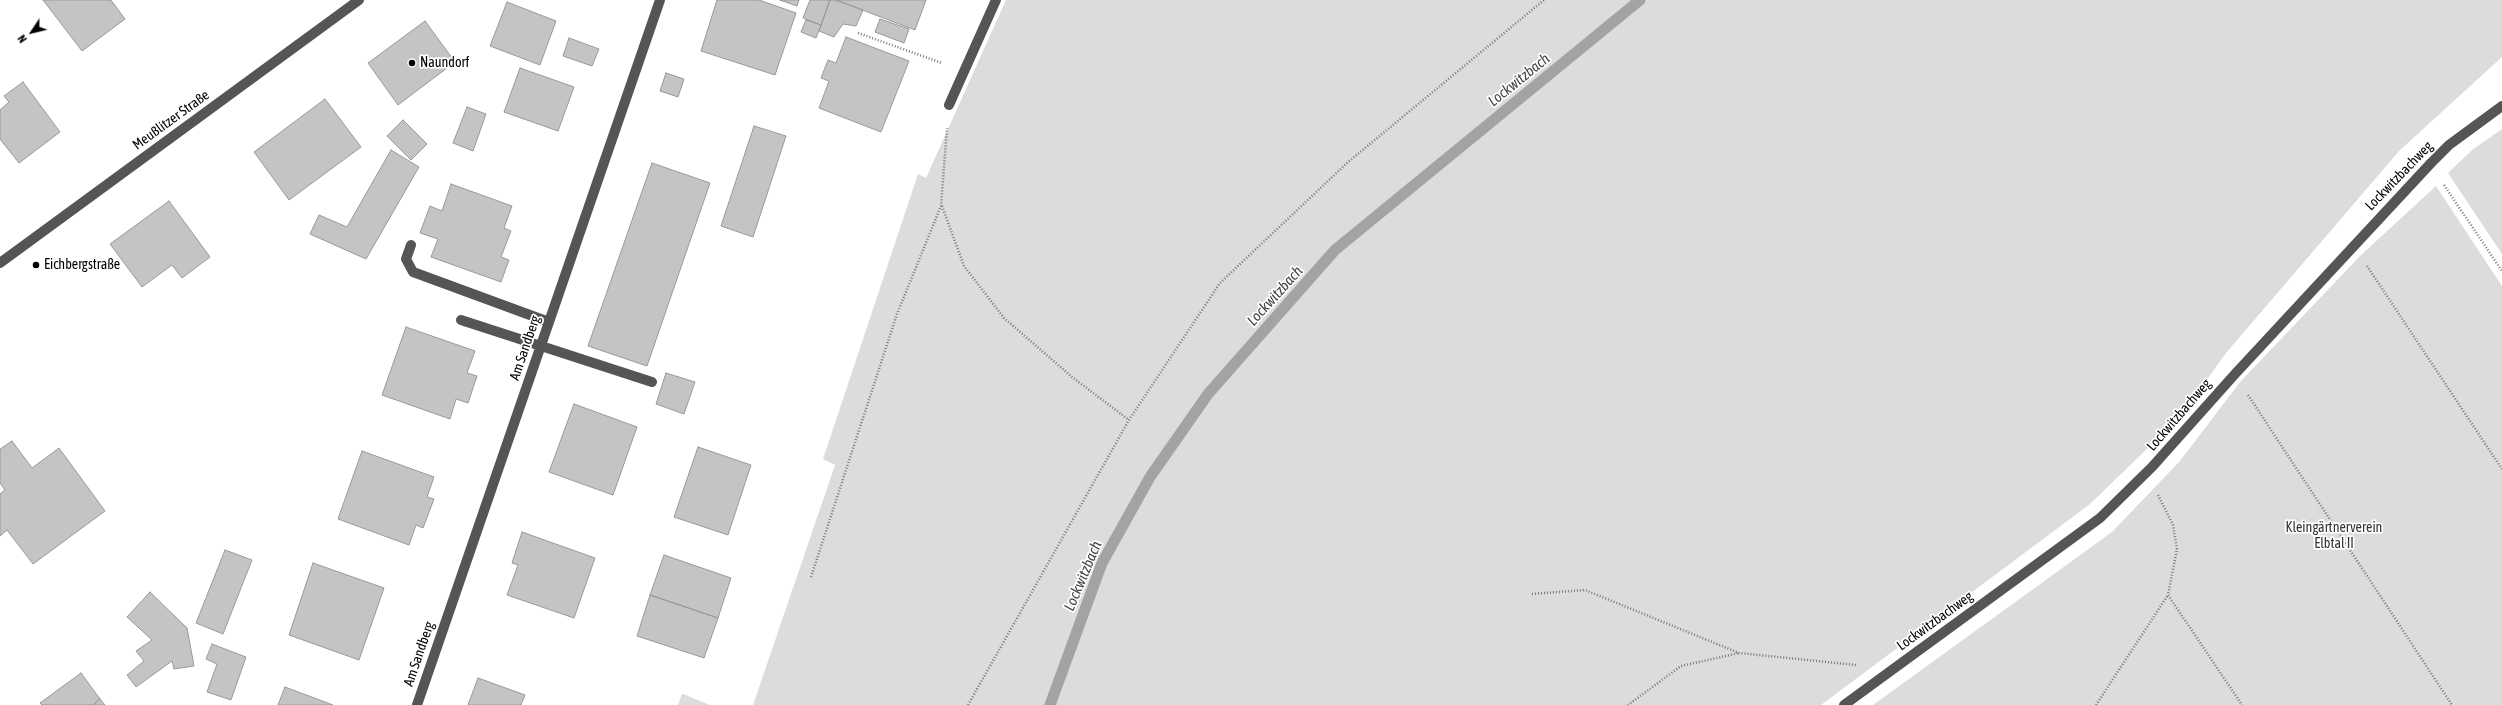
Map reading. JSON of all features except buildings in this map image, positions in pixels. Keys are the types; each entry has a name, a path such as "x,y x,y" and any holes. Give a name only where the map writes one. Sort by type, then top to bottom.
{"street":[{"name":"Meußlitzer Straße","path":"0,263 359,0"},
{"name":"Am Sandberg","path":"417,705 660,0"},
{"path":"949,105 996,0"},
{"name":"Lockwitzbachweg","path":"1844,705 2100,518 2152,467 2240,368 2431,163 2449,146 2502,106"},
{"path":"411,245 406,259 413,272 549,322"},
{"path":"461,320 652,382"}],"path":[{"path":"968,705 1129,420 1220,283 1346,163 1544,0"},
{"path":"858,34 963,71"},
{"path":"811,577 897,314 941,206 949,105"},
{"path":"2431,163 2502,271"},
{"path":"941,206 964,266 1004,318 1072,377 1129,420"},
{"path":"2365,262 2502,469"},
{"path":"2244,389 2452,705"},
{"path":"2096,705 2168,595 2177,549 2173,525 2154,490"},
{"path":"1532,594 1585,590 1739,653 1892,669"},
{"path":"2168,595 2242,705"},
{"path":"1628,705 1682,666 1739,653"}],"green space":[{"path":"1006,0 2502,0 2502,57 2399,151 2226,353 2180,417 2090,504 1821,705 753,705 835,465 823,459 918,174 926,178"},
{"path":"2502,129 2502,254 2448,173 2472,150"},
{"name":"Kleingärtnerverein Elbtal II","path":"2436,186 2502,286 2502,705 1873,705 2112,532 2180,461 2240,382 2360,256"},
{"path":"683,694 710,705 678,705"}],"waterway":[{"name":"Lockwitzbach","path":"1050,705 1102,563 1150,477 1208,394 1335,250 1640,0"}],"place":[{"name":"Naundorf","path":"412,63"},
{"name":"Eichbergstraße","path":"36,265"}]}
